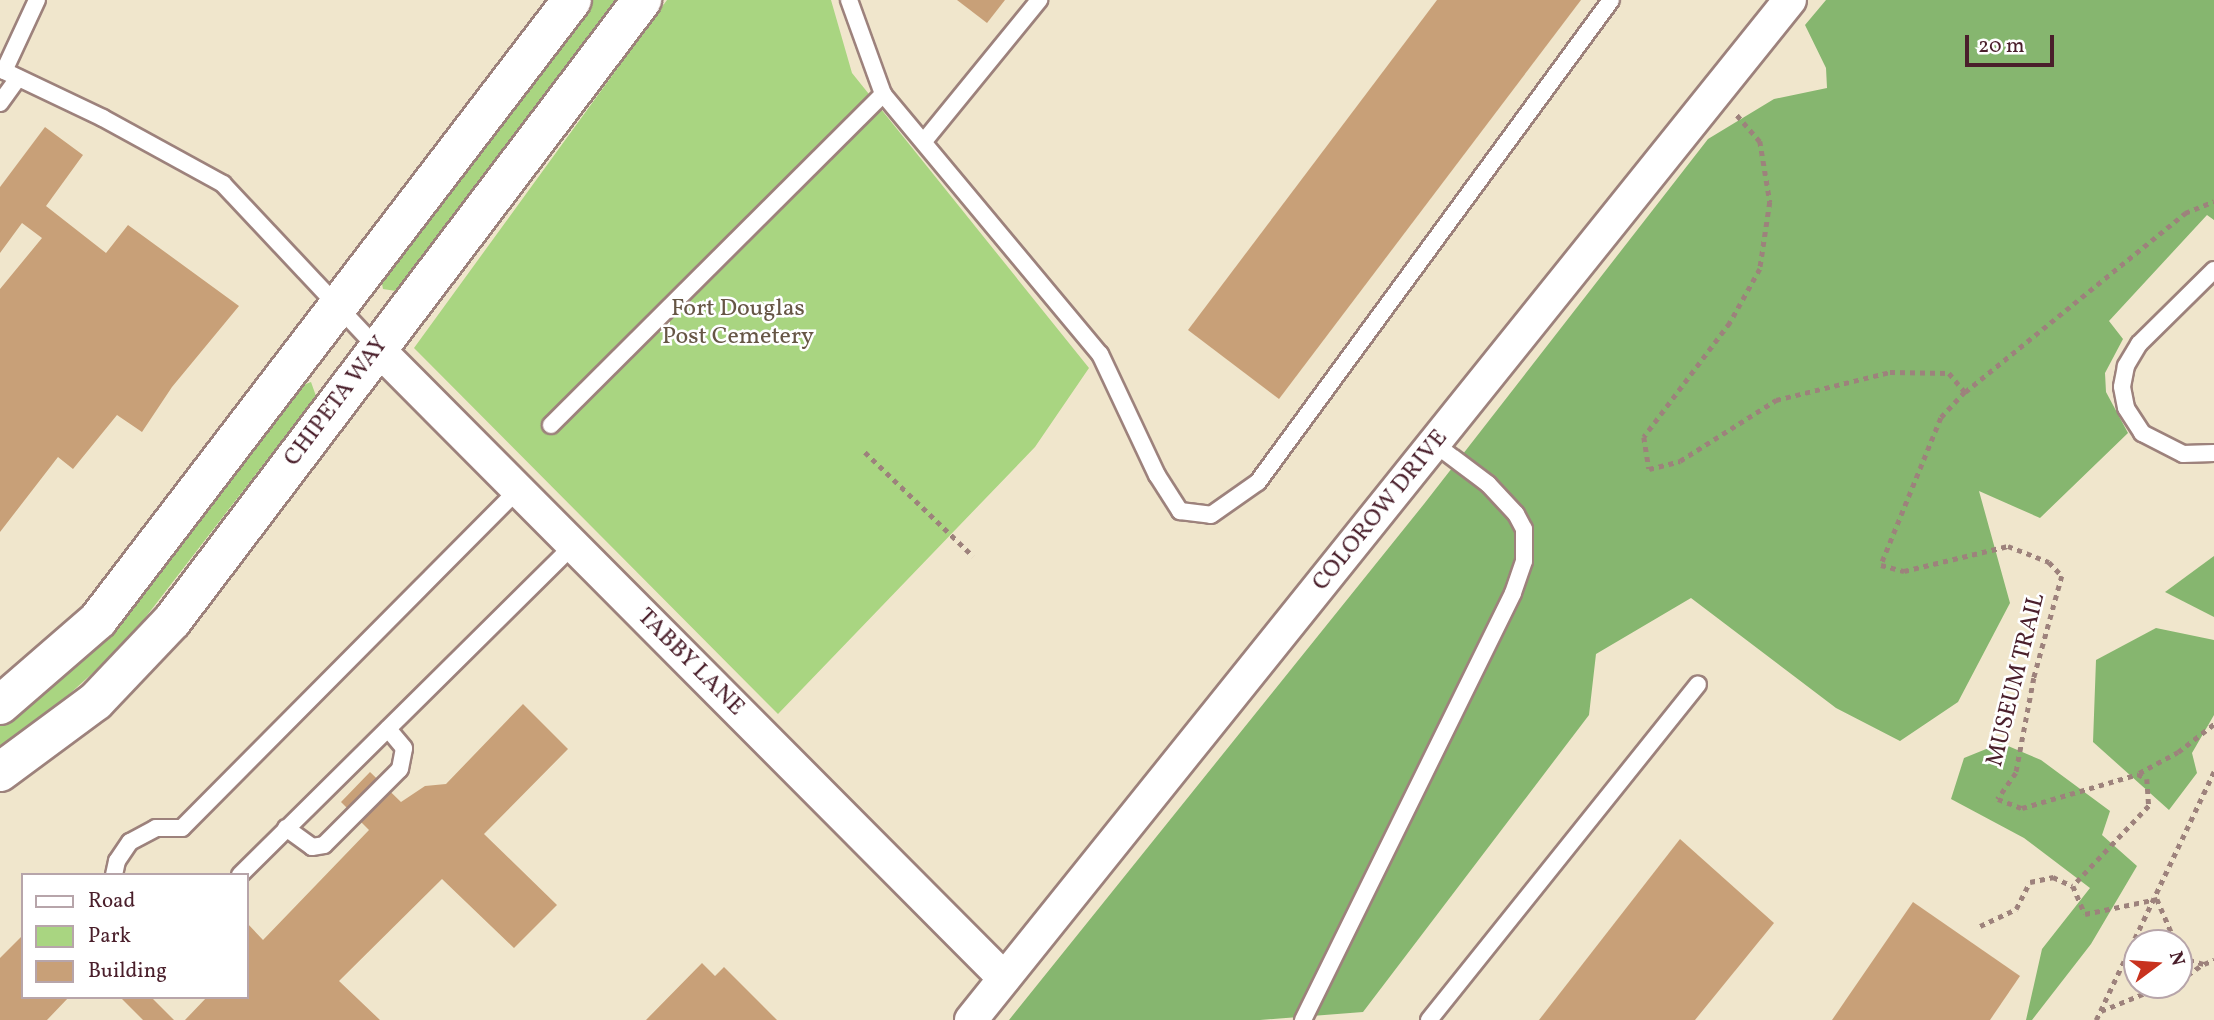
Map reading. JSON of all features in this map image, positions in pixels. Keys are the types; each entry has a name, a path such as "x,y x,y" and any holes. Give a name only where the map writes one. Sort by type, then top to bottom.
{"street":[{"path":"0,705 59,659 98,620 572,0"},
{"name":"CHIPETA WAY","path":"0,772 96,701 163,631 642,0"},
{"name":"COLOROW DRIVE","path":"971,1020 1435,444 1715,88 1790,0"},
{"name":"TABBY LANE","path":"377,348 1004,978"}],"lane":[{"path":"0,103 8,73 37,0"},
{"path":"849,0 883,94 925,140 1100,354 1157,475 1180,511 1210,514 1258,482 1611,0"},
{"path":"925,140 1039,0"},
{"path":"8,73 103,118 223,184 377,348"},
{"path":"551,425 883,94"},
{"path":"2214,270 2139,344 2126,366 2122,387 2126,408 2142,433 2183,454 2214,453"},
{"path":"1303,1020 1513,593 1524,561 1524,529 1516,514 1488,484 1435,444"},
{"path":"114,873 117,860 130,842 156,828 182,828 518,489"},
{"path":"242,873 573,545"},
{"path":"1429,1020 1698,684"},
{"path":"286,828 312,847 324,845 400,769 404,748 388,729"}],"path":[{"path":"1715,88 1760,141 1770,202 1760,269 1730,323 1644,437 1648,469 1680,461 1776,400 1890,372 1949,373 1965,392 2185,213 2214,201"},
{"name":"MUSEUM TRAIL","path":"1965,392 1941,418 1881,565 1904,571 2008,546 2049,562 2062,576 2034,678 2016,773 1998,799 2022,808 2138,774"},
{"path":"865,452 973,556"},
{"path":"2138,774 2178,752 2214,724"},
{"path":"2096,1020 2157,899 2214,772"},
{"path":"2073,886 2149,806 2147,779 2138,774"},
{"path":"1980,926 2016,909 2030,883 2053,877 2073,886 2085,914 2157,899"},
{"path":"2157,899 2171,929"},
{"path":"2193,971 2214,960"},
{"path":"2193,961 2204,964"},
{"path":"2100,1012 2131,999"}],"green space":[{"path":"592,0 619,0 396,291 383,289 381,278"},
{"name":"Fort Douglas Post Cemetery","path":"667,0 831,0 852,73 1089,368 1035,447 778,714 414,348"},
{"path":"1826,0 2214,0 2214,220 2207,215 2109,321 2123,339 2105,373 2106,392 2128,433 2040,518 1979,491 2010,603 1958,702 1900,741 1836,708 1691,598 1596,654 1589,715 1363,1012 1260,1020 1009,1020 1424,504 1708,139 1774,99 1827,88 1826,68 1805,25"},
{"path":"311,382 316,396 125,644 45,716 0,746 0,726 95,650 197,525 298,387"},
{"path":"2214,556 2214,617 2165,592"},
{"path":"2156,628 2214,640 2214,715 2192,753 2197,773 2169,810 2093,742 2096,660"},
{"path":"2001,743 2041,760 2110,811 2102,835 2137,866 2091,944 2032,1020 2026,1020 2042,949 2090,888 2024,838 1951,799 1964,758"}],"building":[{"path":"957,0 1005,0 987,23"},
{"path":"1437,0 1581,0 1279,399 1188,330"},
{"path":"45,127 83,155 46,206 106,253 128,225 239,306 172,387 142,432 117,415 73,469 58,457 0,532 0,289 42,238 22,223 0,253 0,187"},
{"path":"523,704 568,749 484,834 557,905 514,948 442,879 339,981 380,1020 185,1020 205,999 248,999 248,924 263,940 369,830 341,802 370,772 401,802 425,786 446,784"},
{"path":"1680,839 1774,923 1695,1020 1539,1020"},
{"path":"1913,902 2020,976 1990,1020 1832,1020"},
{"path":"21,937 21,999 67,999 47,1020 0,1020 0,958"},
{"path":"702,963 715,976 724,967 777,1020 646,1020"},
{"path":"122,999 153,999 174,1020 143,1020"}]}
